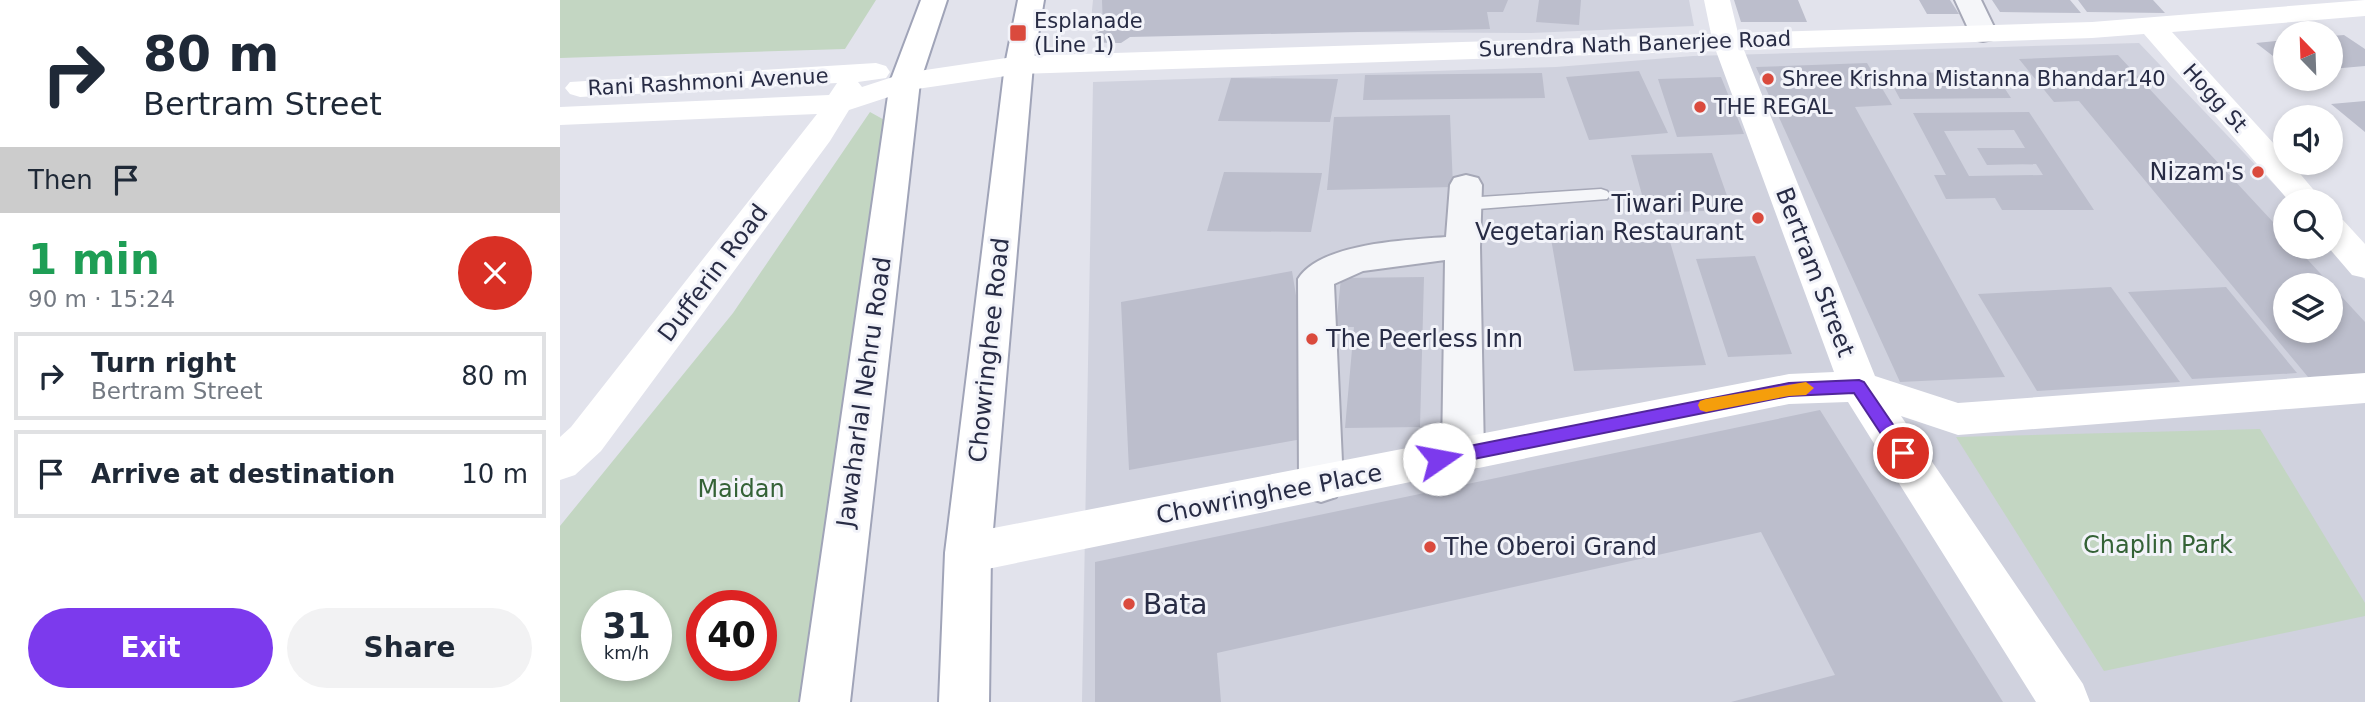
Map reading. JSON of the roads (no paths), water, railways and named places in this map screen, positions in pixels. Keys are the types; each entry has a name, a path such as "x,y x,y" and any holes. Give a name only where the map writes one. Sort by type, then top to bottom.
{"main road":[{"path":"908,74 934,0"},
{"name":"Chowringhee Road","path":"964,702 968,553 1020,58 1031,0"},
{"name":"Bertram Street","path":"1717,0 1726,40 1859,386 2065,702"},
{"name":"Surendra Nath Banerjee Road","path":"847,90 908,74 1020,58 1983,33 2151,25 2365,8"},
{"name":"Hogg St","path":"2151,25 2296,189"},
{"name":"Jawaharlal Nehru Road","path":"825,702 838,586 908,74"},
{"name":"Rani Rashmoni Avenue","path":"560,89 847,90"},
{"path":"560,116 847,90"},
{"name":"Dufferin Road","path":"560,463 586,439 819,134 847,90"},
{"path":"2343,241 2365,266"},
{"path":"1859,386 1958,419 2365,388"},
{"name":"Chowringhee Place","path":"968,553 1789,389 1859,386"}],"street":[{"path":"1968,0 1983,33"},
{"path":"1462,454 1465,194"},
{"path":"1321,484 1315,279 1323,271 1351,261 1463,247"}],"lane":[{"path":"1465,194 1601,195"}],"place":[{"name":"Esplanade (Line 1)","path":"1018,33"},
{"name":"Shree Krishna Mistanna Bhandar140","path":"1768,79"},
{"name":"THE REGAL","path":"1700,107"},
{"name":"Nizam's","path":"2258,172"},
{"name":"Tiwari Pure Vegetarian Restaurant","path":"1758,218"},
{"name":"The Peerless Inn","path":"1312,339"},
{"name":"The Oberoi Grand","path":"1430,547"},
{"name":"Bata","path":"1129,604"}],"park label":[{"name":"Maidan","path":"741,489"},
{"name":"Chaplin Park","path":"2158,545"}]}
